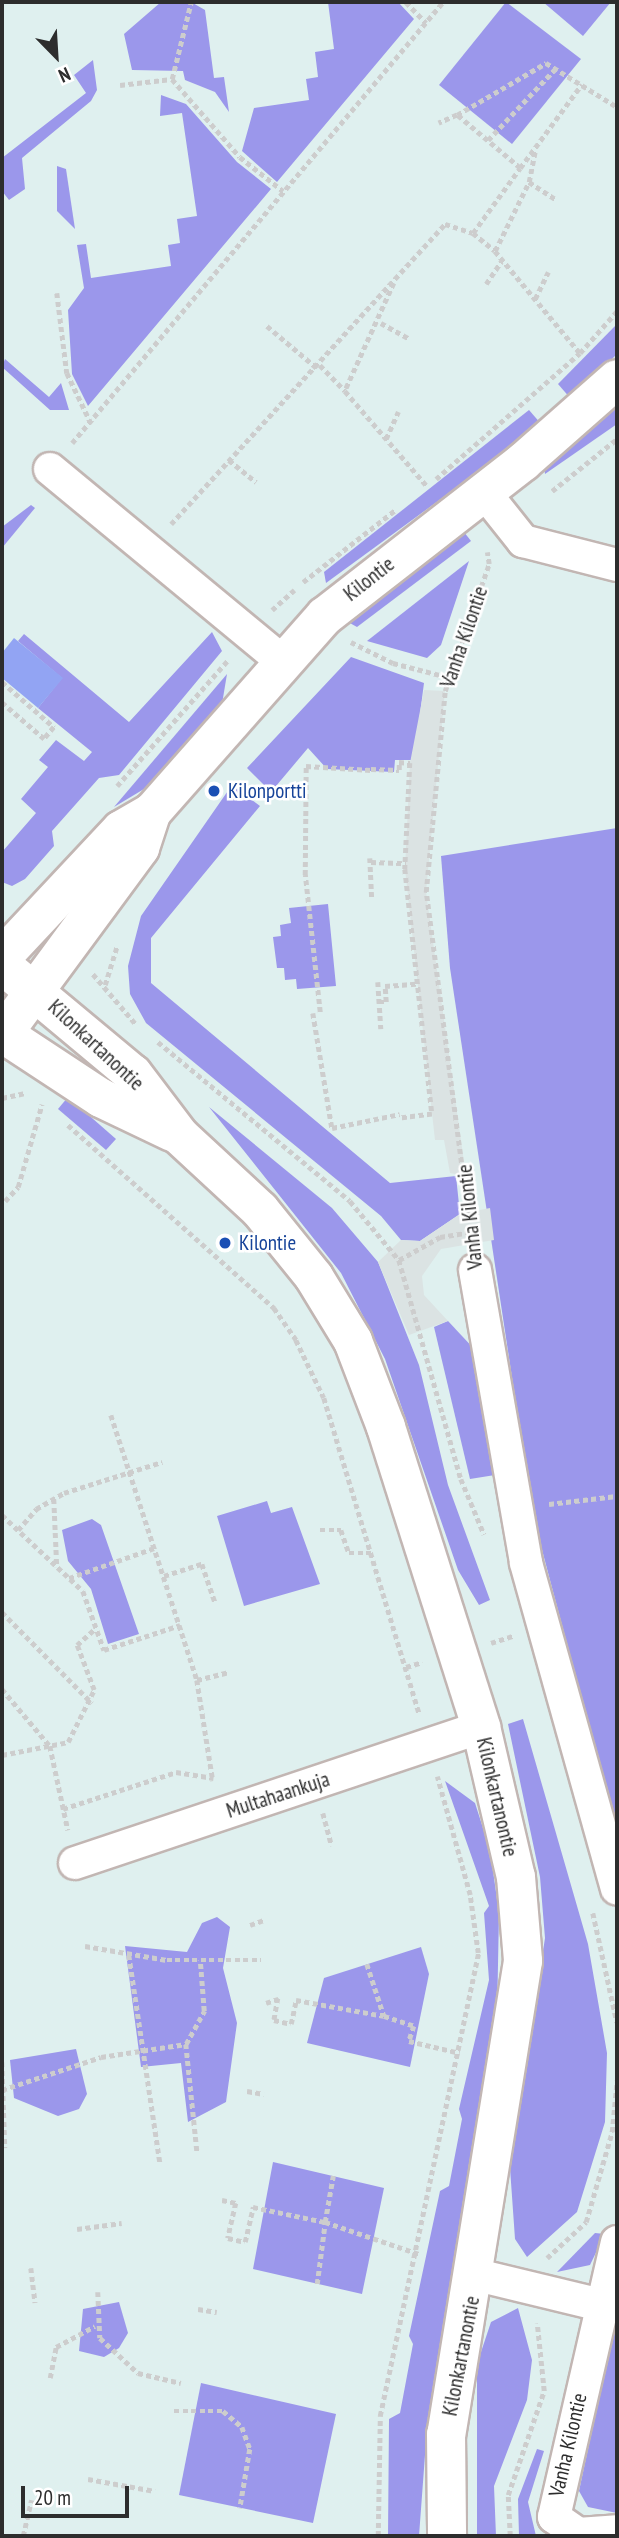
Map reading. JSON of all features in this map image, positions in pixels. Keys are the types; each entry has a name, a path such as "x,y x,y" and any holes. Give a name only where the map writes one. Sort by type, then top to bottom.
{"street":[{"name":"Kilontie","path":"2,957 121,830 152,812 281,660 325,616 484,492 617,379"},
{"path":"50,470 150,548 281,660"},
{"path":"484,492 496,531 523,541 617,565"},
{"name":"Kilontie","path":"2,1034 37,991 140,848 152,812"},
{"name":"Kilonkartanontie","path":"2,965 37,991 133,1074 180,1136 287,1239 353,1341 481,1727 516,1877 523,1961 477,2275 446,2434 447,2536"},
{"name":"Kilonkartanontie","path":"2,1034 101,1098 180,1136"},
{"name":"Vanha Kilontie","path":"475,1270 515,1507 561,1701 617,1889"},
{"name":"Multahaankuja","path":"75,1863 481,1727"},
{"name":"Vanha Kilontie","path":"617,2242 554,2517 578,2534 617,2531"},
{"path":"477,2275 601,2305"}],"path":[{"path":"172,79 191,2"},
{"path":"406,2 426,23"},
{"path":"50,470 443,2"},
{"path":"439,123 546,63 617,107"},
{"path":"488,140 556,68"},
{"path":"120,85 172,79"},
{"path":"172,79 240,157 283,191"},
{"path":"472,233 582,84"},
{"path":"457,115 520,168"},
{"path":"495,251 529,182 535,150"},
{"path":"529,182 557,200"},
{"path":"150,548 229,460 319,367 444,223 472,233 495,251 500,262 580,353"},
{"path":"486,284 500,262"},
{"path":"535,299 548,272"},
{"path":"345,391 381,323 395,280"},
{"path":"57,293 67,373 90,421"},
{"path":"381,323 408,338"},
{"path":"267,326 345,391 427,486"},
{"path":"386,439 398,412"},
{"path":"496,531 617,439"},
{"path":"229,460 256,482"},
{"name":"Vanha Kilontie","path":"475,1270 426,892 448,677 489,564 496,531"},
{"path":"299,586 352,644 393,663 448,677"},
{"path":"344,651 362,634"},
{"path":"2,682 54,727 44,739 2,704"},
{"path":"313,1013 332,1128 400,1116 432,1114 416,984 406,863 410,763 399,762 399,770 306,766 305,875 320,1012"},
{"path":"373,900 370,860 406,863"},
{"path":"105,985 122,935"},
{"path":"377,982 382,1029"},
{"path":"379,1002 386,1002 385,986 416,984"},
{"path":"5,1201 18,1187 42,1103"},
{"path":"400,1259 440,1237 471,1232"},
{"path":"111,1415 197,1680 218,1815"},
{"path":"18,1530 54,1499 128,1471 162,1462"},
{"path":"515,1507 617,1496"},
{"path":"54,1499 57,1567"},
{"path":"2,1515 83,1591 104,1650 180,1625"},
{"path":"320,1530 341,1530 349,1553 370,1553"},
{"path":"69,1578 154,1548"},
{"path":"164,1576 202,1564 215,1602"},
{"path":"2,1612 92,1703"},
{"path":"2,1755 68,1742 92,1703 93,1683 77,1645 96,1628"},
{"path":"197,1680 228,1672"},
{"path":"2,1689 50,1746 75,1863"},
{"path":"250,1925 264,1920"},
{"path":"85,1945 129,1955 200,1960 261,1959"},
{"path":"129,1955 160,2163"},
{"path":"197,2151 186,2044 204,2011 200,1960"},
{"path":"368,1964 384,2016"},
{"path":"265,2003 278,1998 274,2020 291,2024 296,2000 384,2016 414,2026 410,2041 460,2053"},
{"path":"3,2089 144,2050 186,2044"},
{"path":"2,2062 5,2148"},
{"path":"510,2536 508,2495 544,2391 534,2312 544,2261 586,2222 612,2132 617,2080"},
{"path":"247,2091 264,2094"},
{"path":"317,2284 333,2176"},
{"path":"222,2200 236,2203 228,2238 245,2242 253,2207 325,2222 419,2253"},
{"path":"77,2229 122,2222"},
{"path":"31,2269 35,2303"},
{"path":"98,2292 95,2326 100,2339 138,2373 181,2383"},
{"path":"198,2309 218,2312"},
{"path":"50,2378 56,2347 95,2326"},
{"path":"174,2411 223,2410 242,2427 250,2449 240,2508"},
{"path":"88,2479 155,2491"},
{"path":"23,2536 31,2500"}],"shaded area":[{"path":"161,2 191,2 205,10 214,78 224,77 229,112 215,92 185,80 183,71 132,70 124,34"},
{"path":"328,2 398,2 414,19 277,182 242,151 254,108 309,100 306,79 318,77 315,52 334,49"},
{"path":"506,2 581,59 512,144 439,85"},
{"path":"543,2 611,2 583,36"},
{"path":"93,60 97,90 91,101 22,158 25,189 9,200 2,191 2,158 86,93 74,75"},
{"path":"161,95 186,104 237,162 271,189 88,406 72,374 68,310 84,288 77,245 86,244 91,278 171,266 168,245 180,243 177,219 197,216 182,113 160,116"},
{"path":"57,166 66,169 75,229 57,211"},
{"path":"617,324 617,354 571,399 558,384"},
{"path":"5,359 49,397 61,383 69,410 50,410 2,367"},
{"path":"617,406 617,424 545,474 544,466"},
{"path":"529,410 542,425 326,583 324,572"},
{"path":"31,505 35,508 2,548 2,527"},
{"path":"464,532 471,541 357,627 348,622"},
{"path":"469,561 441,645 427,658 367,641"},
{"path":"212,632 222,651 119,775 99,778 52,831 54,846 25,879 12,886 2,882 2,852 36,813 21,799 48,767 39,760 56,740 84,761 92,752 38,708 62,678 18,641 24,634 129,722"},
{"path":"14,638 63,678 38,708 2,678 2,653"},
{"path":"351,657 424,683 414,760 395,760 394,772 327,769 308,748 271,792 247,768"},
{"path":"227,674 222,704 159,780 114,807"},
{"path":"424,690 445,691 426,892 466,1176 450,1173 444,1140 435,1140 405,869 410,763"},
{"path":"232,785 260,806 151,938 151,983 390,1183 456,1176 460,1214 420,1241 401,1240 381,1216 146,1023 130,994 128,966 141,916"},
{"path":"617,828 617,1832 533,1516 450,968 441,856"},
{"path":"328,904 336,986 297,989 296,979 285,980 284,968 277,968 273,937 281,936 280,925 291,923 289,908"},
{"path":"68,1097 116,1139 106,1150 58,1109"},
{"path":"209,1107 332,1208 378,1262 419,1365 448,1485 490,1600 479,1605 458,1570 385,1359 341,1273"},
{"path":"490,1208 494,1240 441,1249 422,1276 424,1295 448,1321 409,1335 378,1262 401,1240 420,1241 460,1214"},
{"path":"448,1321 476,1351 495,1475 470,1479 434,1327"},
{"path":"267,1501 271,1513 292,1507 320,1584 244,1606 217,1516"},
{"path":"92,1519 101,1525 139,1634 108,1644 91,1589 68,1561 62,1530"},
{"path":"523,1719 588,1944 607,2053 605,2122 577,2212 527,2257 515,2239 510,2168 545,1938 540,1877 508,1724"},
{"path":"445,1781 475,1803 490,1850 499,1913 497,2016 425,2455 419,2536 388,2536 389,2419 400,2413 413,2344 409,2336 440,2191 449,2186 462,2119 459,2109 489,1980 484,1913 489,1906"},
{"path":"217,1917 230,1927 223,1968 237,2023 226,2102 188,2122 181,2063 141,2067 125,1946 187,1952 202,1923"},
{"path":"421,1947 429,1974 410,2067 307,2043 324,1978"},
{"path":"76,2049 87,2094 79,2109 58,2116 14,2098 10,2060"},
{"path":"273,2162 384,2188 362,2294 253,2269"},
{"path":"595,2233 605,2234 590,2265 557,2272"},
{"path":"119,2302 128,2333 119,2348 104,2357 79,2351 83,2309"},
{"path":"518,2308 532,2360 527,2400 494,2486 496,2536 477,2536 477,2364 491,2322"},
{"path":"617,2313 617,2513 588,2507 579,2491"},
{"path":"201,2383 336,2414 313,2523 179,2495"},
{"path":"537,2449 544,2451 528,2502 536,2536 519,2536 518,2499"}],"place":[{"name":"Kilonportti","path":"214,791"},
{"name":"Kilontie","path":"225,1243"}]}
